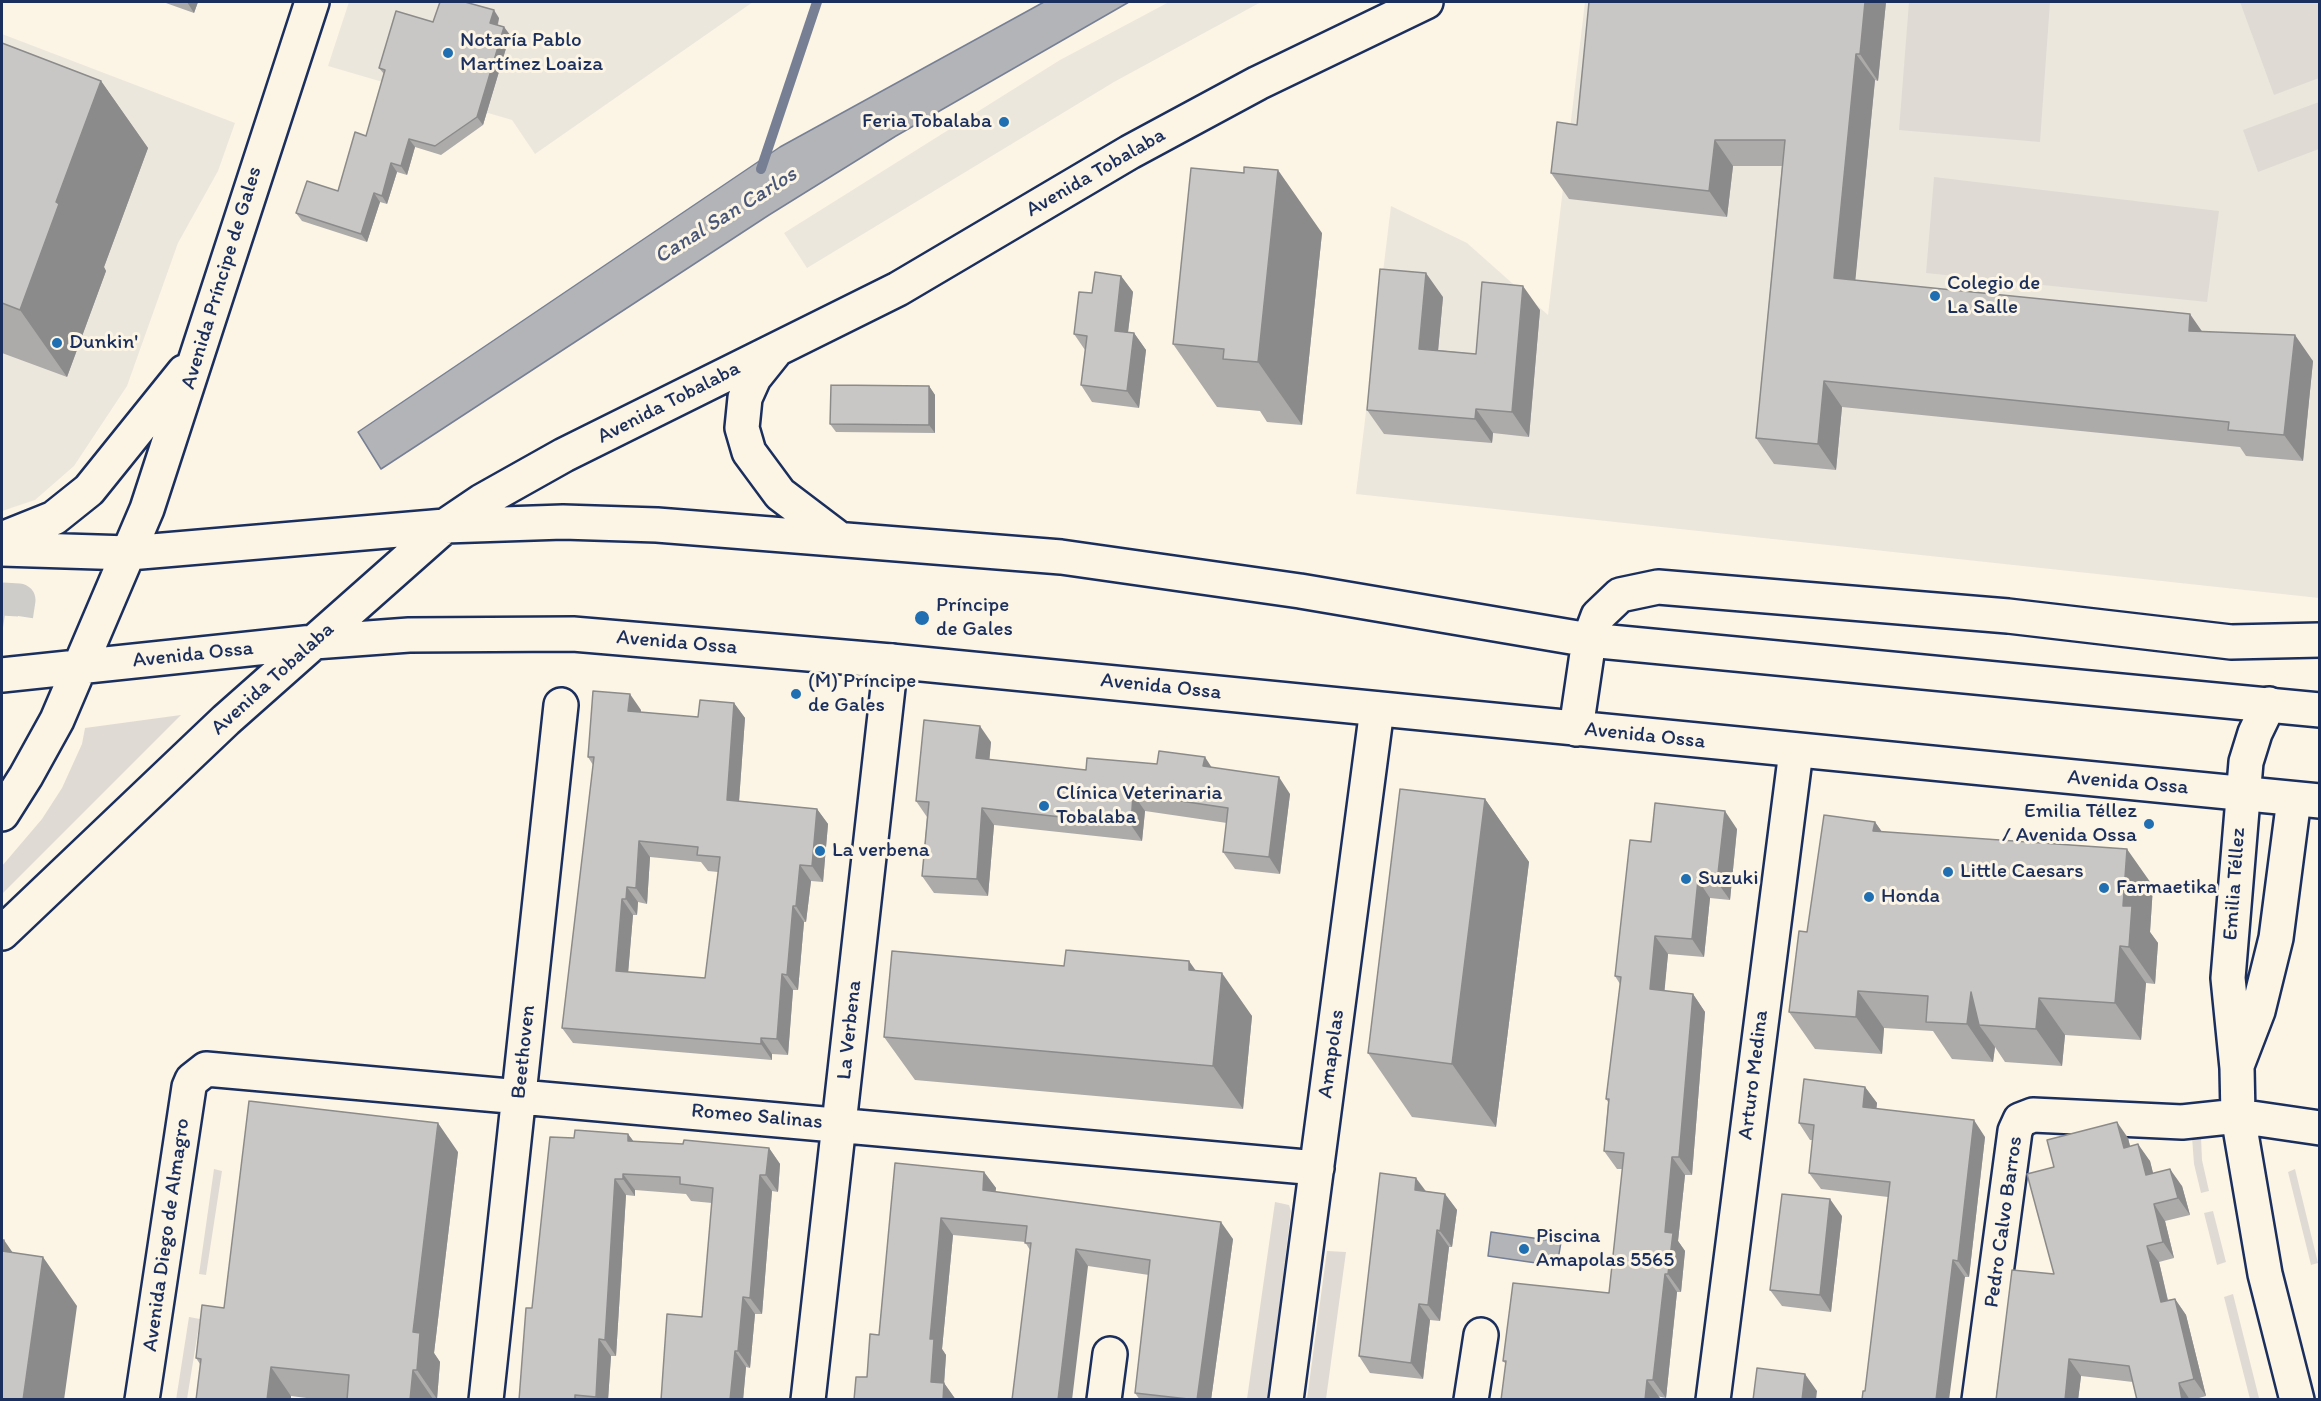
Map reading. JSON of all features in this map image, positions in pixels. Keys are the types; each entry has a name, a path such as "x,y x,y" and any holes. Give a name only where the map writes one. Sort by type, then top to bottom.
{"main road":[{"name":"Avenida Príncipe de Gales","path":"129,553 198,354 312,2"},
{"name":"Avenida Tobalaba","path":"2,933 225,720 445,526 515,480 898,289 1130,152 1239,93 1426,2"},
{"path":"780,347 764,363 745,398 741,428 749,452 780,494 838,538"},
{"path":"2,539 54,518 89,490 198,354"},
{"path":"2,549 129,553 445,526 599,523 838,538 1061,557 1169,572 1589,640 2319,710"},
{"path":"2,814 51,730 81,668 129,553"},
{"path":"1576,729 1589,640 1598,616 1620,595 1658,587 2008,616 2231,642 2319,640"},
{"name":"Avenida Ossa","path":"2,675 314,642 409,635 561,633 891,661 2307,800"},
{"name":"La Verbena","path":"808,1400 891,661"},
{"name":"Emilia Téllez","path":"2269,704 2249,752 2242,794 2228,978 2237,1068 2238,1116 2265,1274 2297,1400"},
{"name":"Beethoven","path":"486,1400 561,705"},
{"name":"Amapolas","path":"1286,1400 1377,709"},
{"name":"Arturo Medina","path":"1713,1400 1796,751"},
{"name":"Emilia Téllez","path":"2237,1068 2258,1011 2307,800"},
{"name":"Romeo Salinas","path":"199,1073 216,1068 1317,1168"},
{"name":"Avenida Diego de Almagro","path":"142,1400 189,1087 199,1073"},
{"name":"Pedro Calvo Barros","path":"1979,1400 2015,1131 2020,1120 2033,1114 2182,1122 2238,1116"},
{"path":"2238,1116 2319,1128"},
{"path":"1472,1400 1481,1335"},
{"path":"1104,1400 1110,1354"}],"shaded area":[{"path":"349,2 753,2 535,154 512,120 328,66"},
{"name":"Feria Tobalaba","path":"1169,2 1261,2 1114,82 807,268 784,233 1060,60"},
{"name":"Colegio de La Salle","path":"1585,2 2319,2 2319,598 1356,494 1391,206 1467,243 1548,315"},
{"path":"1909,2 2050,2 2040,142 1899,130"},
{"path":"2240,2 2319,2 2319,78 2274,95"},
{"path":"2,34 235,123 218,171 178,243 127,386 74,466 35,500 2,511"},
{"path":"2319,102 2319,149 2258,172 2243,130"},
{"path":"1934,177 2219,211 2207,302 1926,273"},
{"path":"181,715 2,894 2,866 42,819 62,788 82,744 85,728"},
{"path":"2201,1136 2202,1160 2209,1191 2201,1193 2194,1164 2192,1137"},
{"path":"214,1169 222,1171 206,1275 199,1274"},
{"path":"2295,1169 2318,1263 2311,1265 2288,1172"},
{"path":"1275,1202 1289,1205 1291,1211 1268,1399 1247,1399"},
{"path":"2213,1211 2226,1262 2217,1265 2204,1213"},
{"path":"1327,1251 1346,1252 1326,1399 1307,1399"},
{"path":"2233,1294 2259,1398 2250,1399 2224,1297"},
{"path":"189,1317 200,1319 187,1399 176,1400"}],"water":[{"name":"Canal San Carlos","path":"1044,2 1129,2 896,136 769,215 381,469 358,432 780,147"},
{"name":"Piscina Amapolas 5565","path":"1491,1232 1561,1242 1557,1266 1488,1256"}],"building":[{"path":"440,2 465,2 494,10 490,23 504,27 477,117 435,146 409,139 401,166 391,163 382,196 374,193 361,234 296,213 307,181 338,191 355,132 366,136 385,70 379,68 396,11 433,22"},
{"path":"1589,2 1865,2 1860,54 1856,54 1834,278 2190,314 2189,331 2295,335 2284,435 2228,430 2229,422 1824,381 1818,444 1756,438 1785,140 1715,140 1709,191 1551,173 1557,122 1577,125"},
{"path":"2,43 101,81 56,202 59,204 20,310 2,303"},
{"path":"1244,167 1278,170 1258,362 1223,359 1224,349 1173,344 1191,168 1244,173"},
{"path":"1380,269 1426,273 1419,349 1476,354 1482,282 1523,286 1512,412 1476,409 1475,419 1367,410"},
{"path":"1095,272 1121,276 1115,331 1134,333 1127,391 1081,385 1087,336 1074,334 1079,292 1092,293"},
{"path":"831,385 929,386 929,425 830,424"},
{"path":"593,691 630,694 628,711 698,717 700,700 734,703 727,800 817,809 812,866 800,865 796,906 793,906 787,975 782,974 777,1039 761,1038 761,1044 562,1028 594,757 588,757","holes":["639,841 698,847 697,855 720,857 705,978 616,971 622,899 626,899 627,887 636,888"]},
{"path":"924,720 980,726 976,758 1086,770 1087,758 1157,764 1159,751 1205,757 1203,766 1279,777 1269,857 1223,852 1228,808 1133,794 1131,825 982,808 977,879 922,876 929,802 916,801"},
{"path":"1400,789 1485,799 1452,1064 1368,1053"},
{"path":"1655,803 1725,811 1717,882 1698,880 1692,939 1655,936 1650,989 1693,994 1679,1157 1672,1157 1665,1232 1673,1233 1668,1274 1665,1274 1653,1380 1647,1380 1645,1400 1501,1400 1506,1361 1503,1361 1513,1283 1609,1293 1624,1153 1604,1151 1609,1099 1606,1099 1621,977 1615,976 1630,840 1651,842"},
{"path":"1824,815 1875,822 1873,831 2127,849 2123,906 2132,906 2129,947 2120,946 2115,1003 2039,998 2036,1029 1979,1025 1971,992 1967,1024 1926,1022 1928,996 1858,991 1856,1017 1789,1012 1799,931 1807,932"},
{"path":"1066,950 1189,961 1189,970 1222,973 1213,1066 884,1037 892,951 1064,966"},
{"path":"1804,1079 1865,1087 1863,1107 1974,1120 1958,1261 1953,1260 1936,1400 1862,1400 1863,1391 1865,1391 1890,1182 1809,1173 1814,1125 1799,1123"},
{"path":"249,1101 438,1123 413,1332 420,1333 417,1370 413,1370 410,1400 347,1400 349,1375 271,1367 267,1400 196,1400 201,1359 196,1358 202,1305 224,1308"},
{"path":"2117,1122 2124,1148 2138,1144 2146,1175 2170,1169 2178,1198 2154,1204 2163,1242 2147,1246 2161,1302 2175,1299 2194,1379 2179,1383 2182,1400 2137,1400 2129,1366 2069,1359 2065,1400 1996,1400 2012,1270 2054,1274 2027,1174 2054,1167 2047,1140"},
{"path":"575,1130 628,1134 628,1141 683,1144 684,1140 769,1148 766,1175 760,1175 750,1298 743,1297 738,1351 735,1351 730,1400 661,1400 667,1314 702,1317 713,1188 680,1184 680,1177 623,1174 623,1179 615,1179 605,1340 599,1339 596,1397 575,1395 575,1400 519,1400 526,1308 532,1308 550,1137 574,1138"},
{"path":"895,1163 984,1172 983,1190 1221,1222 1197,1400 1135,1393 1150,1260 1076,1249 1058,1400 1012,1400 1031,1243 1025,1243 1027,1226 941,1218 930,1339 934,1339 931,1382 944,1383 943,1400 854,1400 856,1377 867,1377 870,1334 879,1335"},
{"path":"1380,1173 1416,1178 1415,1190 1445,1194 1440,1231 1437,1230 1428,1305 1419,1304 1411,1363 1359,1356"},
{"path":"1782,1194 1830,1199 1820,1295 1770,1290"},
{"path":"2,1251 43,1257 23,1400 2,1400"},
{"path":"1757,1368 1805,1374 1802,1400 1753,1400"}],"waterway":[{"name":"Canal San Carlos","path":"761,169 817,2"}],"tunnel":[{"path":"2,599 19,600 16,620 2,618"}],"place":[{"name":"Notaría Pablo Martínez Loaiza","path":"448,53"},
{"name":"Feria Tobalaba","path":"1004,122"},
{"name":"Colegio de La Salle","path":"1935,296"},
{"name":"Dunkin'","path":"57,343"},
{"name":"Príncipe de Gales","path":"922,618"},
{"name":"(M) Príncipe de Gales","path":"796,694"},
{"name":"Clínica Veterinaria Tobalaba","path":"1044,806"},
{"name":"Emilia Téllez / Avenida Ossa","path":"2149,824"},
{"name":"La verbena","path":"820,851"},
{"name":"Little Caesars","path":"1948,872"},
{"name":"Suzuki","path":"1686,879"},
{"name":"Farmaetika","path":"2104,888"},
{"name":"Honda","path":"1869,897"},
{"name":"Piscina Amapolas 5565","path":"1524,1249"}]}
